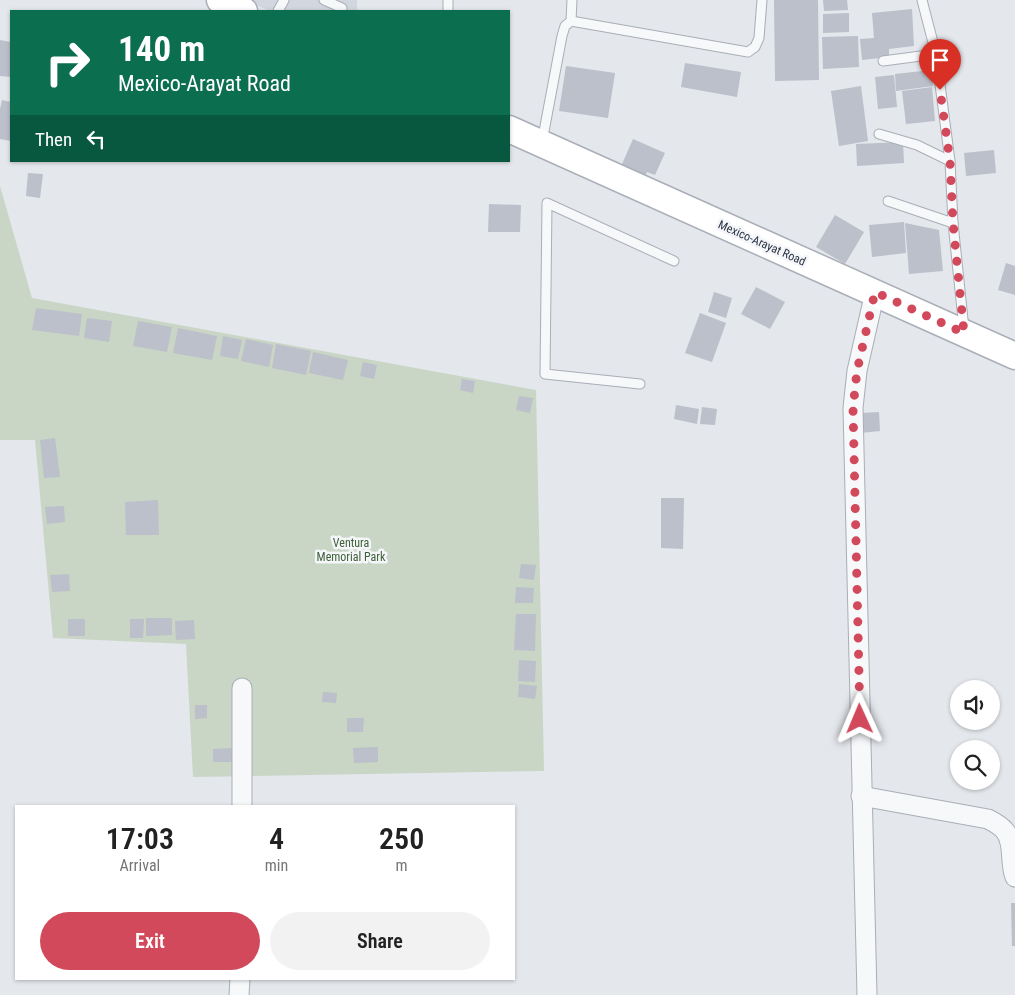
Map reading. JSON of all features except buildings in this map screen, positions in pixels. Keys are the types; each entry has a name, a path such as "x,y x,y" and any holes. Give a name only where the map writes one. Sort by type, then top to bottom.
{"main road":[{"path":"220,0 242,10"},
{"name":"Mexico-Arayat Road","path":"510,129 1015,356"}],"street":[{"path":"867,995 853,408 857,371 875,292"},
{"path":"242,688 242,805"},
{"path":"861,796 988,819 1006,831 1012,846 1013,872 1015,877"},
{"path":"239,995 240,980"}],"lane":[{"path":"324,0 342,8"},
{"path":"542,145 562,36 565,26 571,21 572,0"},
{"path":"571,21 748,52 756,47 759,38 762,0"},
{"path":"922,0 936,54 950,161 953,223 964,333"},
{"path":"883,61 936,54"},
{"path":"879,134 917,145 950,161"},
{"path":"888,201 953,223"},
{"path":"640,384 546,374 547,202 674,261"}],"shaded area":[{"path":"245,0 357,0 357,10 268,10"}],"green space":[{"name":"Ventura Memorial Park","path":"0,186 32,298 536,390 544,771 193,777 186,644 53,638 35,440 0,440"}],"route":[{"path":"860,719 853,408 857,371 875,292 964,333 953,223 950,161 940,90"}]}
